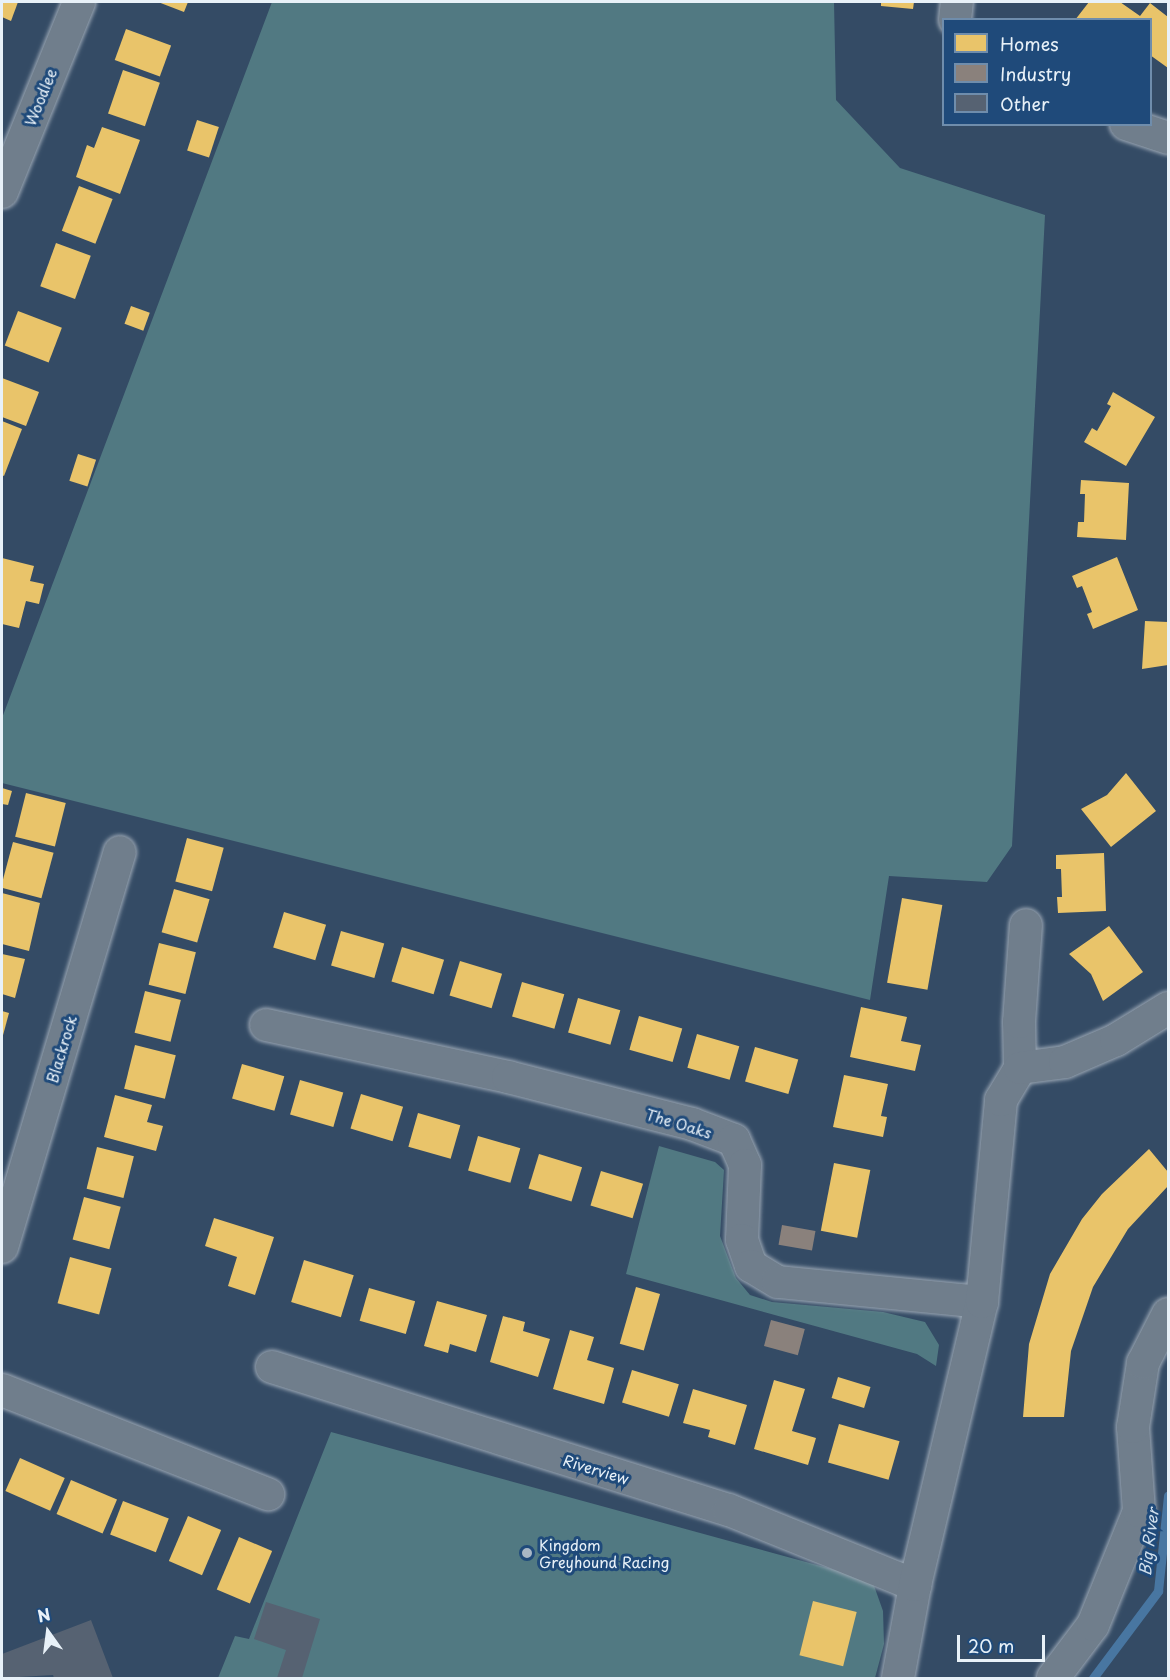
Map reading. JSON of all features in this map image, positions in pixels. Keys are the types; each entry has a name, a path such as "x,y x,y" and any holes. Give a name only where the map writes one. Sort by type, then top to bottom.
{"street":[{"name":"Woodlee","path":"2,192 79,2"},
{"path":"955,18 957,2"},
{"path":"1132,126 1168,138"},
{"name":"Blackrock","path":"2,1247 120,852"},
{"path":"898,1678 915,1585 982,1302 1002,1100 1020,1068 1019,1022 1026,925"},
{"path":"1020,1068 1065,1062 1116,1040 1168,1008"},
{"name":"The Oaks","path":"266,1025 508,1077 692,1125 734,1140 745,1165 742,1240 751,1266 778,1282 982,1302"},
{"path":"1053,1678 1093,1625 1139,1511 1132,1427 1143,1363 1168,1314"},
{"name":"Riverview","path":"272,1367 729,1510 915,1585"},
{"path":"2,1390 268,1494"}],"green space":[{"path":"272,2 834,2 836,100 900,168 1045,215 1012,846 987,882 889,876 870,1000 2,783 2,718"},
{"path":"659,1146 715,1162 724,1170 720,1236 736,1278 750,1295 772,1302 883,1312 925,1322 939,1345 936,1366 917,1354 626,1274"},
{"name":"Kingdom Greyhound Racing","path":"331,1432 872,1580 883,1611 884,1644 875,1678 218,1678 235,1636 249,1639"}],"building: Homes":[{"path":"2,2 18,2 11,21 2,17"},
{"path":"158,2 188,2 184,12"},
{"path":"881,2 914,2 913,9 881,6"},
{"path":"1089,2 1120,2 1140,16 1150,3 1168,17 1168,68 1152,56 1152,18 1077,18"},
{"path":"126,29 171,45 160,76 115,60"},
{"path":"123,70 160,83 145,126 108,113"},
{"path":"197,120 219,127 209,158 187,150"},
{"path":"102,127 140,140 120,194 76,177 87,145 94,148"},
{"path":"79,186 113,199 95,244 62,231"},
{"path":"56,243 91,256 75,299 40,286"},
{"path":"131,306 150,313 143,331 125,324"},
{"path":"18,311 62,328 49,362 5,346"},
{"path":"2,378 39,392 26,426 2,417"},
{"path":"1113,392 1155,417 1126,466 1084,442 1092,428 1097,431 1111,406 1107,404"},
{"path":"2,421 22,429 4,476 2,475"},
{"path":"78,454 96,460 87,487 69,481"},
{"path":"1081,480 1129,483 1126,540 1077,537 1078,522 1084,522 1085,494 1080,494"},
{"path":"1117,557 1138,610 1093,629 1087,614 1092,612 1082,586 1077,588 1072,576"},
{"path":"2,558 34,566 30,581 44,584 39,604 26,601 19,628 2,624"},
{"path":"1145,621 1168,622 1168,665 1142,669"},
{"path":"1126,773 1156,811 1111,847 1081,809 1107,795"},
{"path":"2,788 12,791 8,805 2,804"},
{"path":"26,793 66,803 55,847 15,837"},
{"path":"187,838 224,848 212,891 175,881"},
{"path":"13,842 54,853 41,898 2,888"},
{"path":"1104,853 1106,911 1058,913 1057,897 1062,897 1061,869 1056,869 1056,855"},
{"path":"174,889 210,899 197,942 162,932"},
{"path":"2,893 40,903 29,951 2,944"},
{"path":"902,898 942,905 927,990 887,983"},
{"path":"284,912 326,925 315,960 273,947"},
{"path":"1109,926 1143,972 1103,1001 1091,974 1069,954"},
{"path":"341,931 384,943 374,978 331,966"},
{"path":"159,943 196,952 185,994 149,985"},
{"path":"402,947 444,960 434,994 391,981"},
{"path":"2,954 25,959 15,998 2,994"},
{"path":"460,961 502,974 492,1008 449,995"},
{"path":"522,982 564,994 554,1029 512,1017"},
{"path":"145,991 181,1000 170,1042 135,1033"},
{"path":"578,998 620,1010 610,1045 568,1033"},
{"path":"861,1007 907,1017 901,1041 921,1045 915,1071 850,1057"},
{"path":"2,1011 9,1013 2,1039"},
{"path":"639,1016 682,1028 673,1062 629,1050"},
{"path":"697,1034 739,1046 730,1080 687,1068"},
{"path":"135,1045 176,1055 165,1099 124,1089"},
{"path":"755,1047 798,1059 788,1094 745,1082"},
{"path":"242,1064 284,1076 274,1111 232,1099"},
{"path":"844,1075 888,1084 881,1116 887,1117 883,1137 833,1127"},
{"path":"300,1080 343,1092 333,1127 290,1115"},
{"path":"361,1094 403,1107 393,1141 350,1128"},
{"path":"115,1095 152,1105 147,1122 163,1126 156,1151 104,1137"},
{"path":"418,1113 460,1125 451,1159 408,1147"},
{"path":"478,1136 520,1148 510,1183 468,1171"},
{"path":"97,1147 134,1156 123,1198 87,1189"},
{"path":"1149,1149 1168,1172 1168,1186 1128,1229 1093,1287 1071,1351 1064,1417 1023,1417 1029,1344 1050,1274 1082,1219 1102,1194"},
{"path":"539,1154 582,1167 572,1202 528,1188"},
{"path":"834,1163 870,1170 857,1238 821,1231"},
{"path":"601,1171 643,1184 633,1218 590,1205"},
{"path":"84,1197 121,1207 109,1249 73,1240"},
{"path":"214,1218 274,1237 255,1295 228,1286 237,1257 205,1246"},
{"path":"70,1257 112,1268 99,1314 58,1303"},
{"path":"304,1260 354,1275 341,1317 291,1302"},
{"path":"636,1287 660,1294 644,1351 620,1344"},
{"path":"369,1288 415,1301 406,1334 360,1321"},
{"path":"437,1301 487,1315 476,1352 450,1344 448,1353 424,1346"},
{"path":"503,1316 525,1322 523,1331 550,1339 538,1377 490,1362"},
{"path":"570,1330 594,1337 587,1360 614,1368 604,1404 553,1389"},
{"path":"632,1370 679,1384 669,1417 622,1403"},
{"path":"838,1377 871,1387 864,1408 832,1398"},
{"path":"774,1380 805,1389 792,1431 816,1438 808,1465 754,1449"},
{"path":"693,1389 747,1405 735,1445 708,1437 710,1430 683,1423"},
{"path":"839,1424 900,1441 889,1480 828,1462"},
{"path":"20,1458 65,1478 50,1511 5,1491"},
{"path":"71,1480 117,1500 103,1534 57,1514"},
{"path":"123,1501 169,1519 156,1552 110,1535"},
{"path":"188,1516 221,1530 202,1575 169,1561"},
{"path":"239,1537 272,1551 250,1604 217,1589"},
{"path":"813,1601 857,1612 843,1666 799,1655"}],"building: Industry":[{"path":"782,1225 815,1231 812,1251 779,1245"},
{"path":"771,1320 805,1329 798,1355 764,1346"}],"building: Other":[{"path":"266,1602 320,1619 302,1678 277,1678 286,1650 254,1639"},
{"path":"91,1620 113,1678 54,1678 53,1675 2,1678 2,1654"}],"waterway":[{"name":"Big River","path":"1093,1678 1158,1591 1168,1496"}],"place":[{"name":"Kingdom Greyhound Racing","path":"527,1553"}]}
